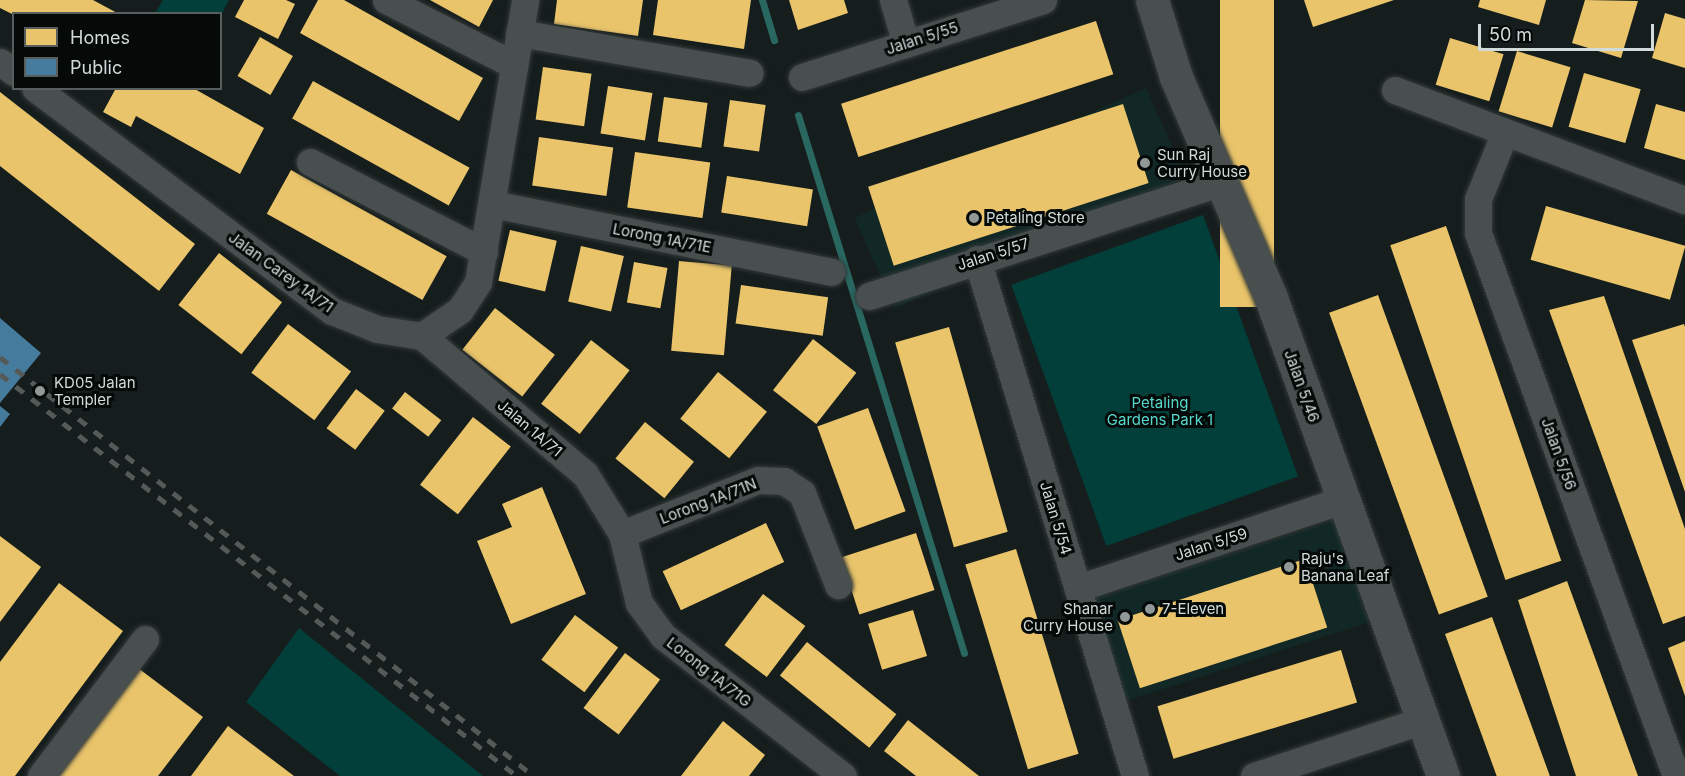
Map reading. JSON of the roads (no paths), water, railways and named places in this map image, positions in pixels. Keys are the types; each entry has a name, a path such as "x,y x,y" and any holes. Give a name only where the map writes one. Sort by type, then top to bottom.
{"street":[{"path":"386,0 514,65"},
{"path":"422,336 460,310 476,287 484,252 525,0"},
{"path":"893,0 906,44"},
{"name":"Jalan 5/55","path":"802,77 1043,0"},
{"name":"Jalan 5/46","path":"1152,0 1176,76 1271,298 1443,776"},
{"path":"519,33 750,73"},
{"name":"Jalan Carey 1A/71","path":"38,90 332,311 377,329 422,336"},
{"path":"1395,90 1685,200"},
{"name":"Jalan 5/56","path":"1505,132 1478,199 1478,233 1676,776"},
{"path":"310,162 484,252"},
{"name":"Jalan 5/57","path":"869,296 977,259 1221,182"},
{"name":"Lorong 1A/71E","path":"492,204 831,272"},
{"name":"Jalan 5/54","path":"977,259 1136,776"},
{"name":"Jalan 1A/71","path":"422,336 585,474 622,534"},
{"name":"Lorong 1A/71N","path":"622,534 758,480 784,481 802,493 838,585"},
{"name":"Jalan 5/59","path":"1078,588 1343,500"},
{"name":"Lorong 1A/71G","path":"622,534 639,603 663,636 843,776"},
{"path":"41,776 145,639"},
{"path":"1254,776 1423,720"}],"waterway":[{"path":"762,0 774,40"},
{"path":"798,115 964,653"}],"railway":[{"path":"0,357 534,776"},
{"path":"0,374 517,776"}],"place":[{"name":"Sun Raj Curry House","path":"1145,163"},
{"name":"Petaling Store","path":"974,218"},
{"name":"KD05 Jalan Templer","path":"40,391"},
{"name":"Raju's Banana Leaf","path":"1289,567"},
{"name":"7-Eleven","path":"1150,609"},
{"name":"Shanar Curry House","path":"1125,617"}],"park label":[{"name":"Petaling Gardens Park 1","path":"1160,410"}]}
